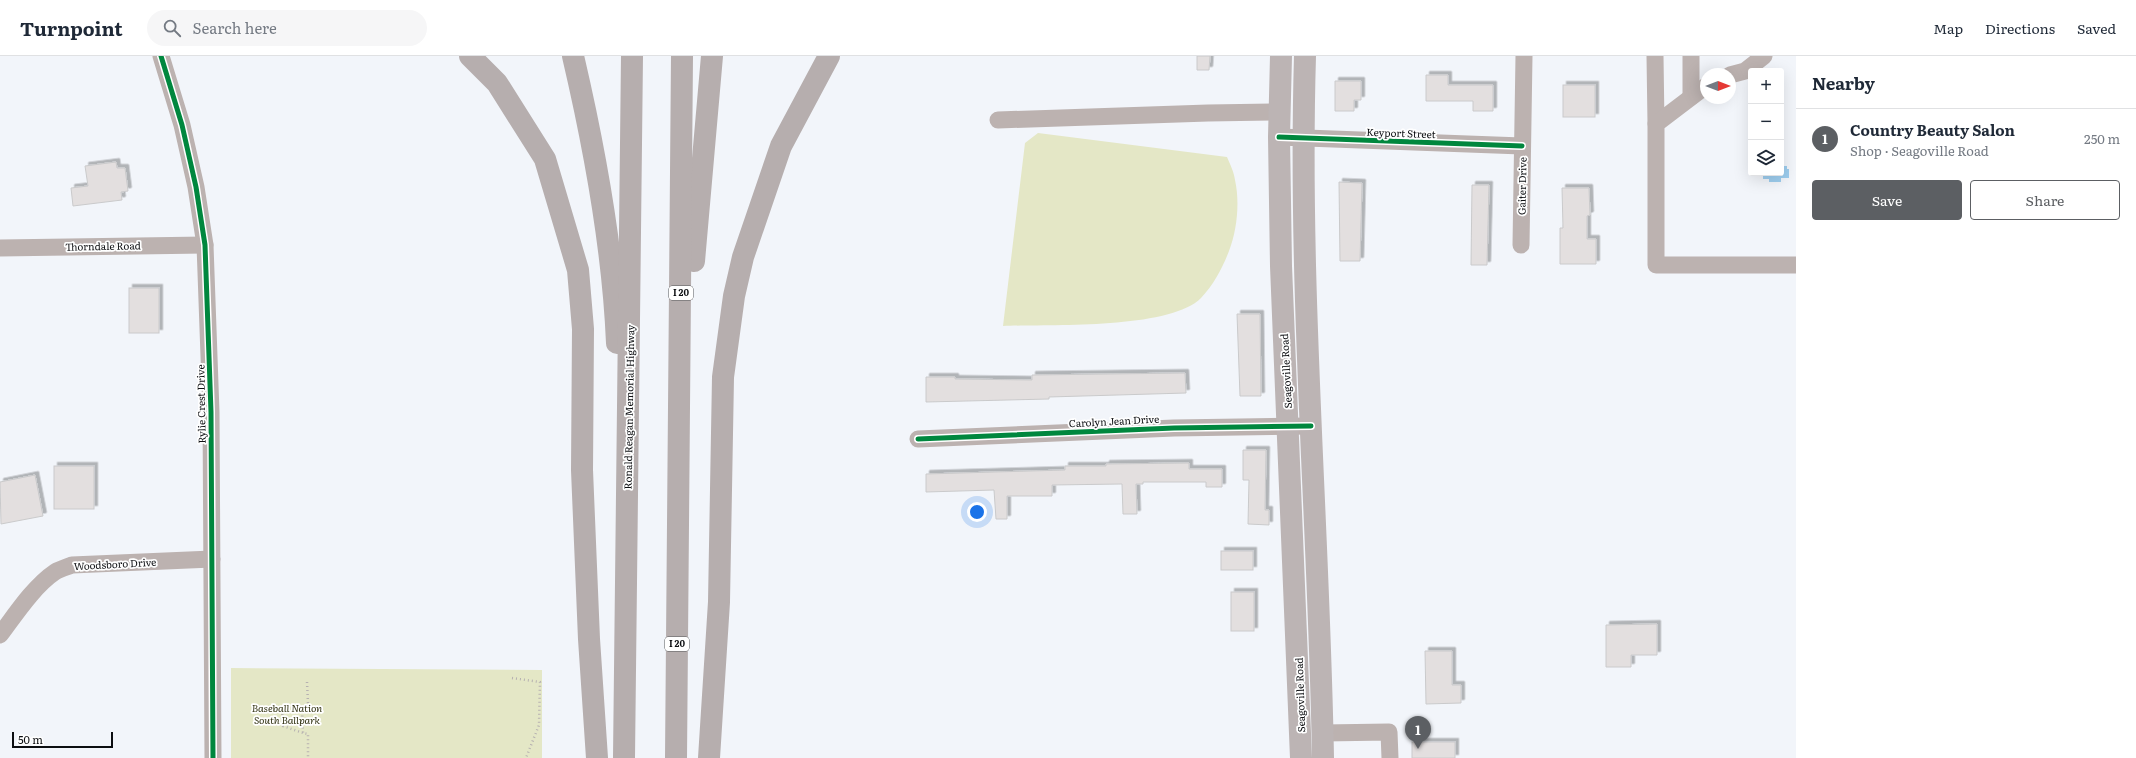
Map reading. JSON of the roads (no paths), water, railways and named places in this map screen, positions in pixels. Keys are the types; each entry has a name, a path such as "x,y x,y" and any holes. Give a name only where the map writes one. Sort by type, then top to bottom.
{"highway":[{"path":"470,56 497,83 545,159 578,270 583,329 582,470 588,639 597,758"},
{"path":"573,56 598,183 614,308 619,411 625,663"},
{"name":"Ronald Reagan Memorial Highway","path":"624,758 632,56"},
{"name":"I 20","path":"676,758 682,56"},
{"path":"678,530 695,247 712,56"},
{"path":"709,758 719,602 723,377 734,296 743,257 781,146 829,56"}],"main road":[{"name":"Seagoville Road","path":"1281,56 1279,137 1280,266 1289,427 1302,733 1301,758"},
{"path":"1305,56 1303,139 1304,266 1323,758"},
{"path":"1302,733 1323,733"}],"street":[{"name":"Rylie Crest Drive","path":"161,56 182,125 196,187 205,245 211,412 213,758"},
{"name":"Gaiter Drive","path":"1521,245 1524,56"},
{"path":"1655,56 1656,265 1796,265"},
{"path":"1691,56 1691,97"},
{"path":"1736,73 1745,71 1764,56"},
{"path":"1656,124 1700,90"},
{"path":"998,120 1280,112"},
{"name":"Keyport Street","path":"1279,137 1522,146"},
{"name":"Thorndale Road","path":"0,248 205,245"},
{"name":"Carolyn Jean Drive","path":"918,440 1174,428 1311,426"},
{"name":"Woodsboro Drive","path":"0,635 21,606 43,582 56,572 72,565 212,559"},
{"path":"1323,733 1389,732 1390,758"}],"water":[{"path":"1784,166 1787,166 1787,169 1789,169 1789,178 1781,178 1781,182 1769,182 1769,179 1763,179 1763,176 1784,176"}],"place":[{"name":"Country Beauty Salon","path":"1418,749"}],"park label":[{"name":"Baseball Nation South Ballpark","path":"287,714"}]}
